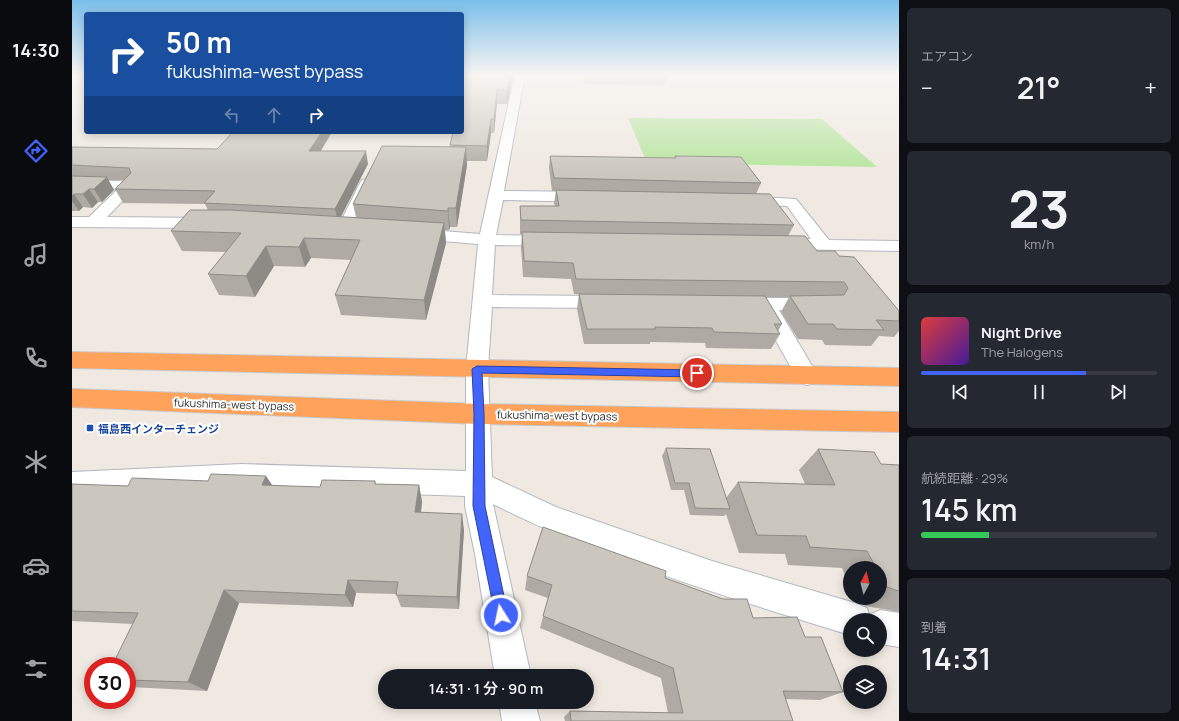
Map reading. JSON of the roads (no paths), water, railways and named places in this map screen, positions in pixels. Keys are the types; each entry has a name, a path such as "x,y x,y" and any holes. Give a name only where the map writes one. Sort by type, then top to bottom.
{"highway":[{"path":"72,360 899,377"},
{"name":"fukushima-west bypass","path":"72,398 479,414 899,422"},
{"path":"72,403 106,399"}],"street":[{"path":"512,669 480,495 477,369 487,240 514,108"},
{"path":"346,229 374,169"},
{"path":"72,183 130,185 93,222"},
{"path":"497,195 600,197"},
{"path":"735,201 791,202 824,245"},
{"path":"72,222 223,223"},
{"path":"401,232 487,240 566,241"},
{"path":"769,244 899,246"},
{"path":"482,301 623,302"},
{"path":"718,303 826,304"},
{"path":"764,304 807,376"},
{"path":"72,484 242,476 480,495 550,518 712,577 843,616"},
{"path":"887,628 899,630"},
{"path":"518,709 521,721"}],"place":[{"name":"福島西インターチェンジ","path":"90,428"}]}
